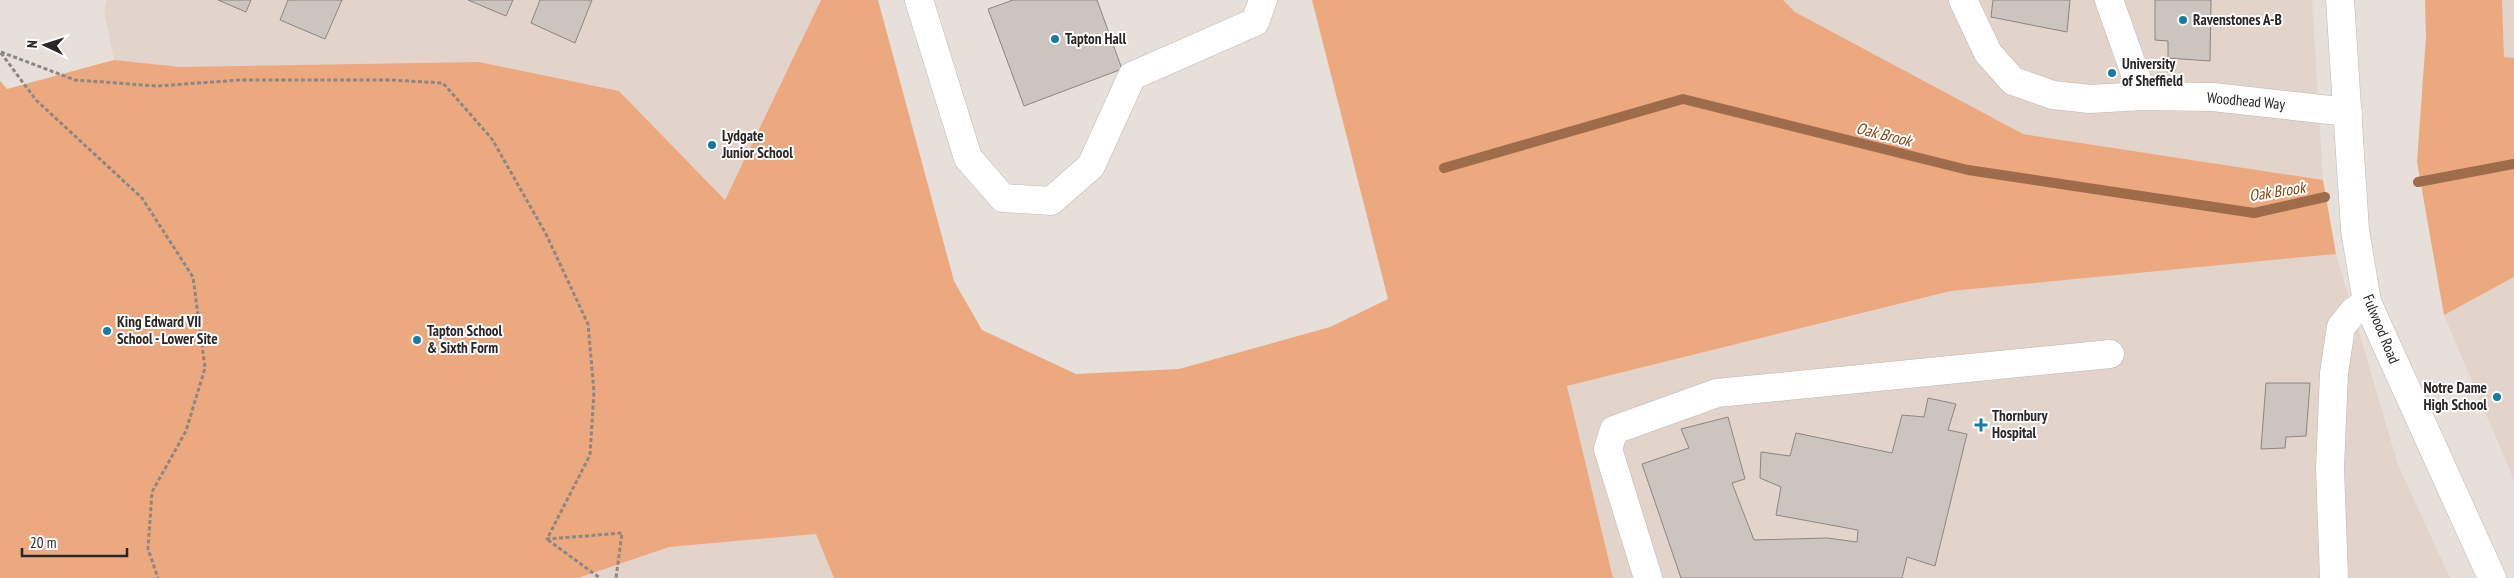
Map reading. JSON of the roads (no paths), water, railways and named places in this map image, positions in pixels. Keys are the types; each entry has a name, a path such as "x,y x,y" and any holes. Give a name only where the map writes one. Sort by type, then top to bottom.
{"street":[{"path":"919,0 968,158 1003,198 1051,201 1091,166 1132,76 1255,22 1263,0"},
{"name":"Woodhead Way","path":"1963,0 1988,53 2013,81 2053,95 2090,100 2143,96 2213,97 2348,112"},
{"path":"2109,0 2143,96"},
{"name":"Fulwood Road","path":"2340,0 2356,230 2367,302 2492,578"},
{"path":"2334,578 2330,468 2334,373 2341,327 2353,312 2367,302"},
{"path":"1648,578 1608,448 1614,430 1717,393 2110,354"}],"waterway":[{"name":"Oak Brook","path":"1444,168 1683,99 1968,170 2254,213 2325,197"},
{"name":"Oak Brook","path":"2418,182 2514,164"}],"place":[{"name":"Ravenstones A-B","path":"2183,20"},
{"name":"Tapton Hall","path":"1055,39"},
{"name":"University of Sheffield","path":"2112,73"},
{"name":"Lydgate Junior School","path":"712,145"},
{"name":"King Edward VII School - Lower Site","path":"107,331"},
{"name":"Tapton School & Sixth Form","path":"417,340"},
{"name":"Notre Dame High School","path":"2497,397"},
{"name":"Thornbury Hospital","path":"1981,425"}]}
